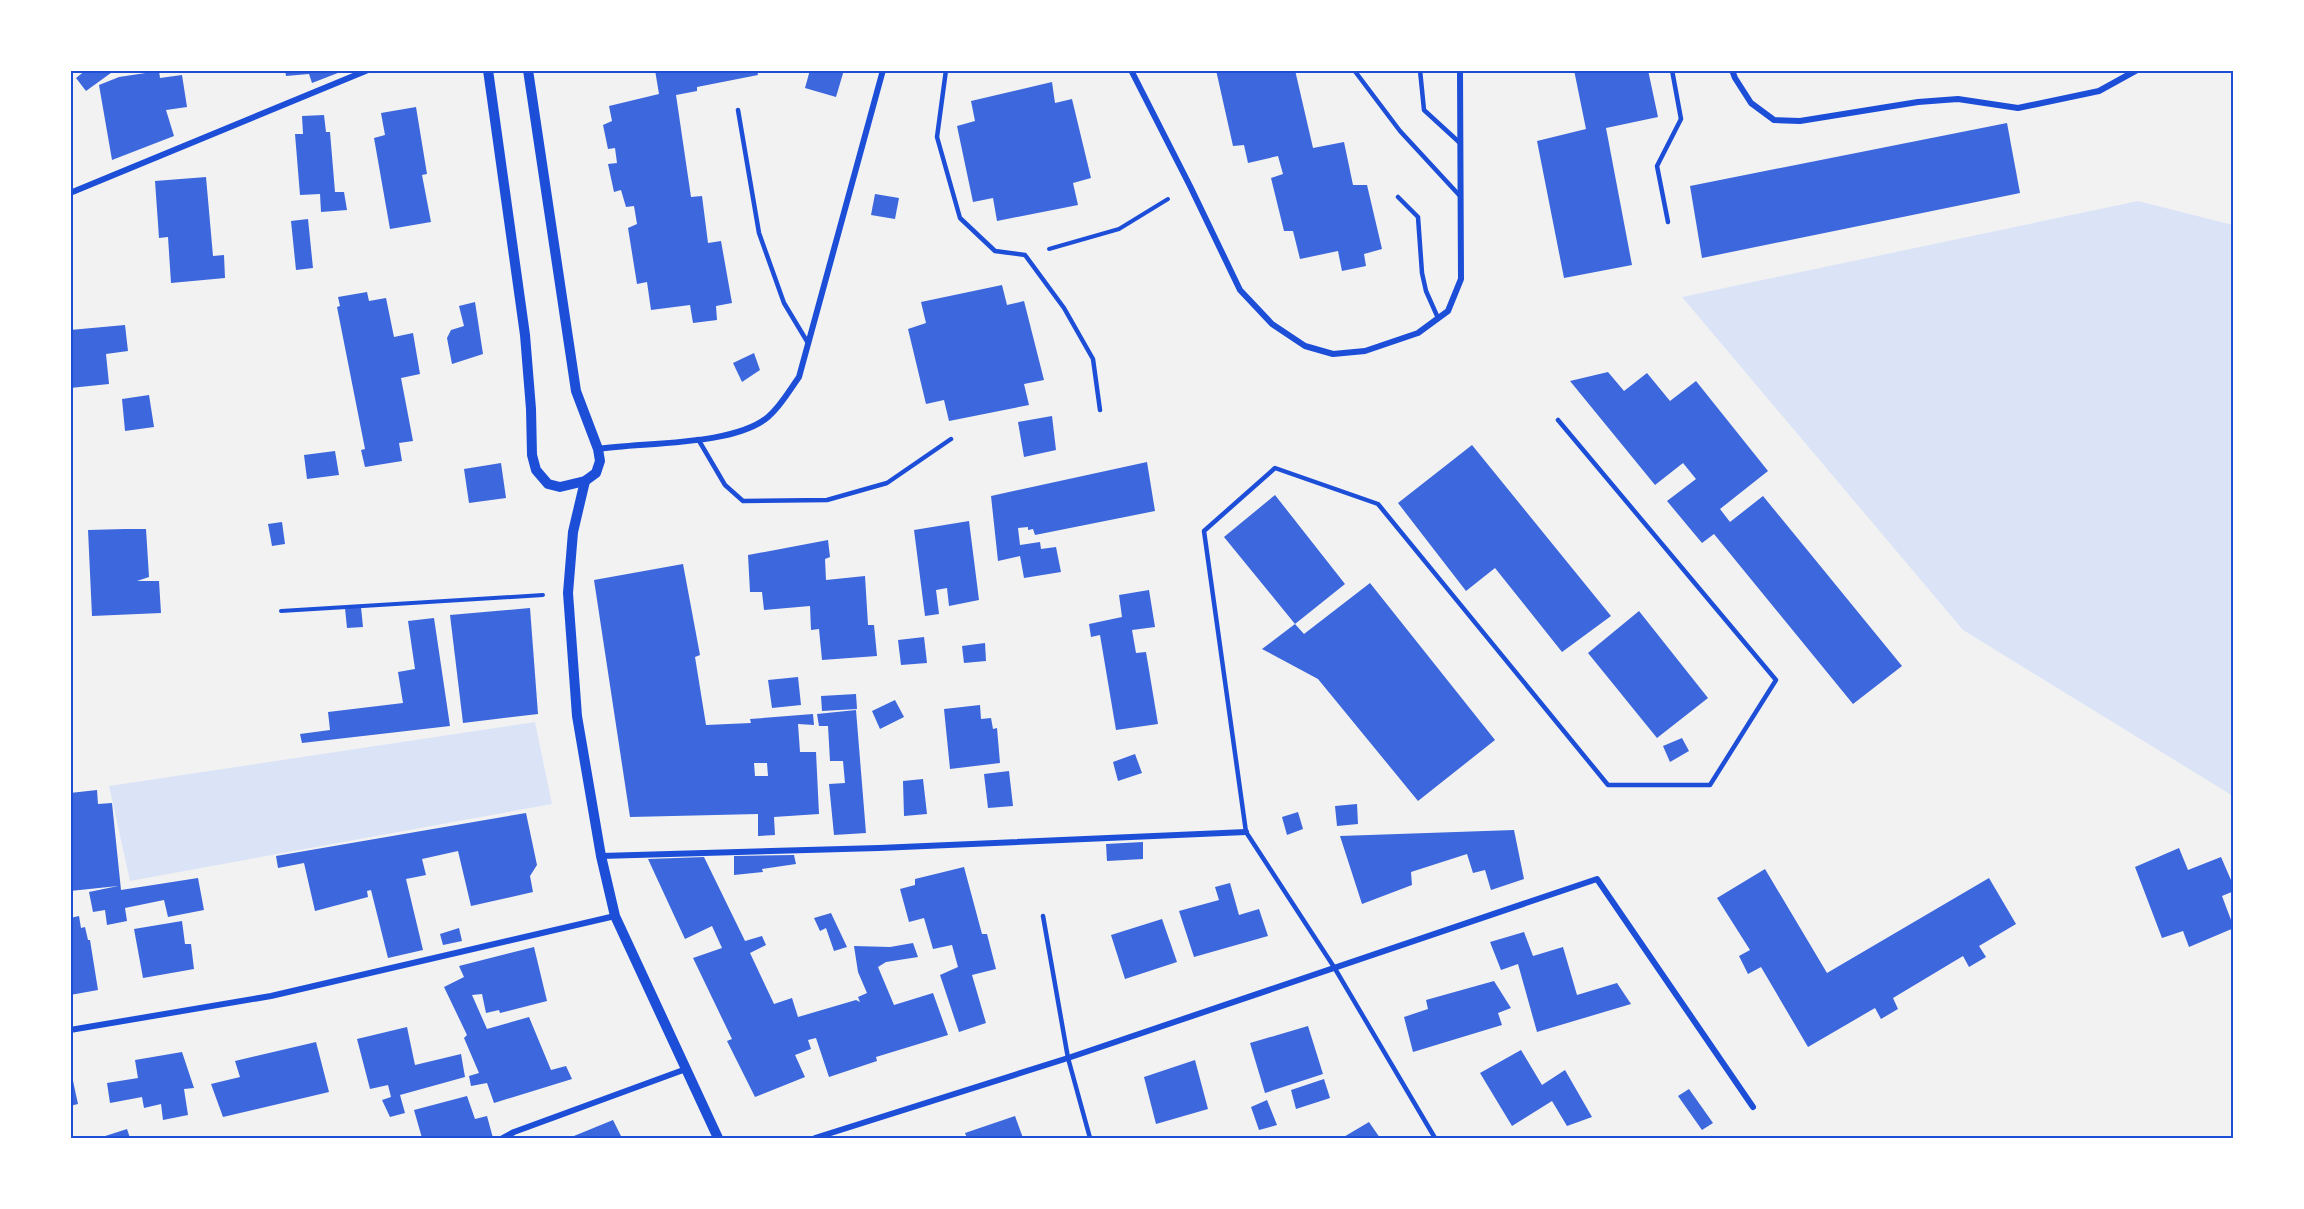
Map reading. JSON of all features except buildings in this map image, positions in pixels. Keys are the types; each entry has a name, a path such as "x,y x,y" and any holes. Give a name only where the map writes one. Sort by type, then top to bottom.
{"street":[{"path":"70,193 368,70"},
{"path":"488,70 525,335 532,455 536,470 548,484 560,487 585,481 596,473 600,461 598,449 576,391 528,70"},
{"path":"598,449 698,440 740,432 767,419 781,404 799,377 883,70"},
{"path":"1131,70 1191,186 1240,290 1272,324 1305,346 1333,354 1365,351 1418,333 1448,311 1461,279 1460,70"},
{"path":"1732,70 1751,103 1774,120 1800,121 1918,102 1958,99 2018,108 2098,91 2137,70"},
{"path":"585,481 573,532 568,594 577,716 601,856 615,916 718,1138"},
{"path":"601,856 879,848 1246,832"},
{"path":"815,1138 1068,1058 1597,879 1753,1107"},
{"path":"70,1030 271,996 615,916"},
{"path":"503,1138 686,1069"}],"lane":[{"path":"945,70 937,137 960,218 995,251 1025,255 1064,308 1093,359 1100,410"},
{"path":"1354,70 1400,130 1460,196"},
{"path":"1420,70 1424,110 1460,143"},
{"path":"1668,222 1657,166 1681,119 1672,70"},
{"path":"738,110 759,233 784,303 808,343"},
{"path":"1398,197 1418,217 1422,273 1426,291 1438,318"},
{"path":"1435,1138 1334,967 1246,832 1204,531 1275,468 1378,504 1608,786 1710,785 1776,680 1558,420"},
{"path":"698,440 725,485 743,501 827,500 887,483 951,439"},
{"path":"1043,916 1068,1058 1090,1138"}],"path":[{"path":"1025,255 1119,229 1172,196"},
{"path":"281,611 568,594"}],"shaded area":[{"path":"2138,201 2233,225 2233,796 1963,630 1682,297"},
{"path":"535,722 552,804 130,881 109,786"}]}
